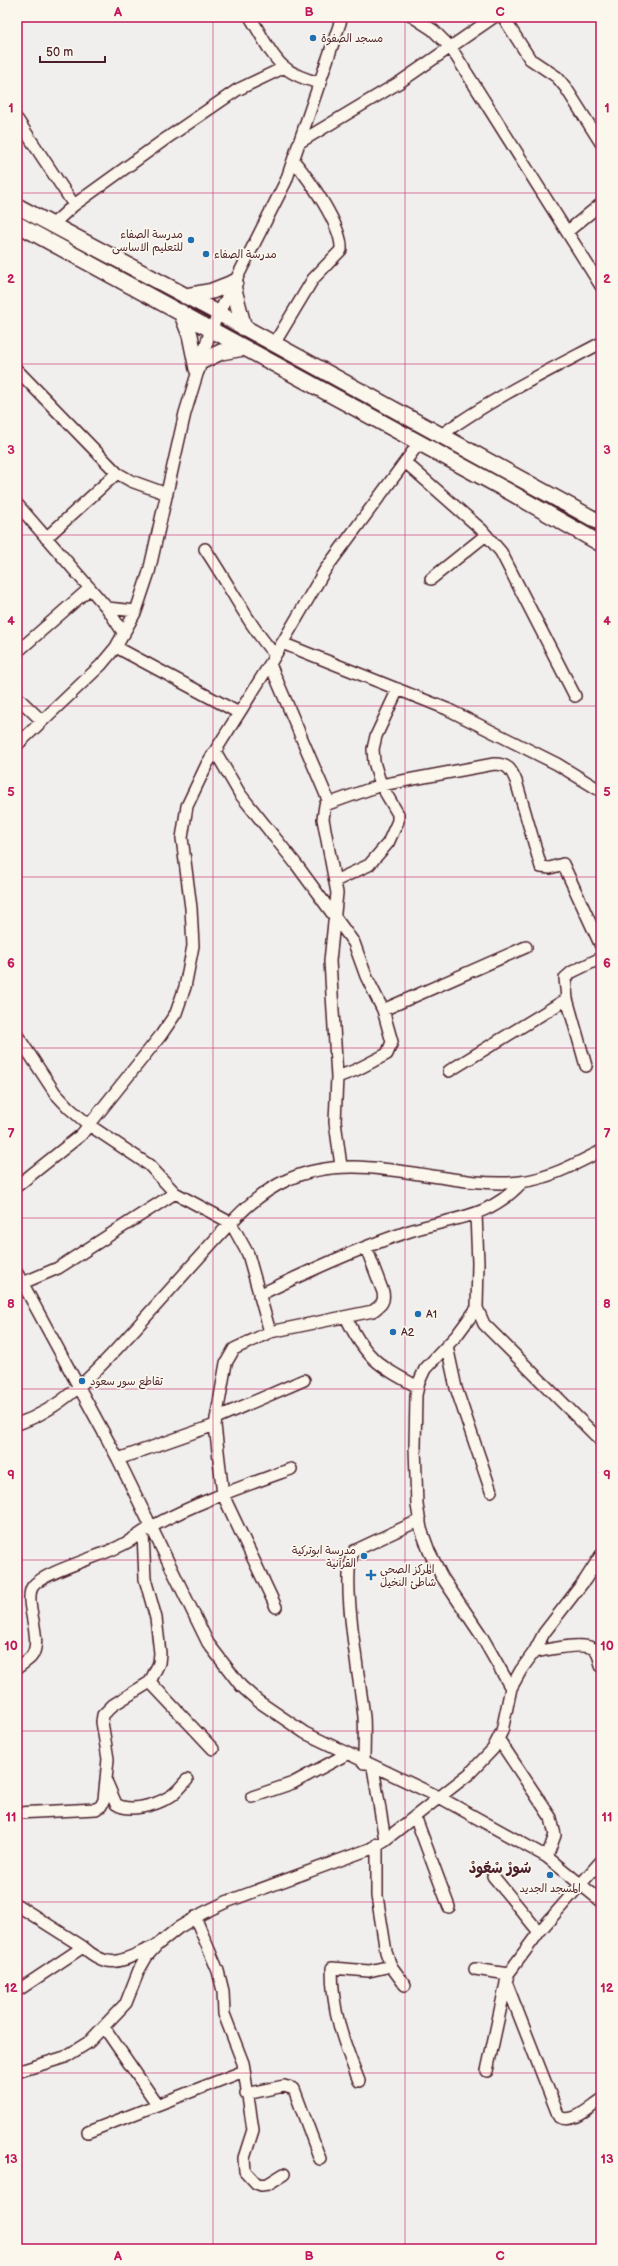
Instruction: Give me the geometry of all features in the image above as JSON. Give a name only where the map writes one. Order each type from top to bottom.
[{"type":"main road","points":[[17,206],[218,313],[601,523]]},
{"type":"main road","points":[[17,224],[419,442],[601,544]]},
{"type":"main road","points":[[186,296],[212,292],[234,284],[244,328]]},
{"type":"main road","points":[[181,312],[199,365],[221,352],[244,348]]},
{"type":"street","points":[[250,17],[283,68],[300,79],[321,83]]},
{"type":"street","points":[[17,745],[101,665],[116,647],[136,611],[149,572],[185,413],[211,329],[275,206],[294,161],[342,17]]},
{"type":"street","points":[[414,17],[433,30],[451,48],[568,231],[601,286]]},
{"type":"street","points":[[300,142],[400,82],[494,17]]},
{"type":"street","points":[[503,17],[530,59],[557,77],[566,88],[601,143]]},
{"type":"street","points":[[52,224],[74,205],[237,90],[283,68]]},
{"type":"street","points":[[17,119],[74,205]]},
{"type":"street","points":[[274,344],[300,303],[308,286],[337,256],[342,246],[328,211],[309,180],[294,161]]},
{"type":"street","points":[[568,231],[601,204]]},
{"type":"street","points":[[441,435],[488,403],[601,343]]},
{"type":"street","points":[[17,370],[117,473],[131,481],[167,494]]},
{"type":"street","points":[[17,1186],[73,1142],[161,1036],[176,1013],[181,999],[193,946],[191,908],[183,858],[183,823],[187,806],[196,785],[215,751],[273,660],[325,570],[419,442]]},
{"type":"street","points":[[405,462],[486,535],[501,552],[575,696]]},
{"type":"street","points":[[46,538],[117,473]]},
{"type":"street","points":[[17,504],[107,608],[124,634]]},
{"type":"street","points":[[431,579],[486,535]]},
{"type":"street","points":[[205,549],[221,572],[273,660],[329,802]]},
{"type":"street","points":[[17,652],[90,588]]},
{"type":"street","points":[[107,608],[136,611]]},
{"type":"street","points":[[282,643],[447,708],[493,730],[557,764],[601,791]]},
{"type":"street","points":[[116,647],[239,713]]},
{"type":"street","points":[[334,881],[369,865],[388,844],[395,830],[398,814],[381,784],[374,762],[373,749],[376,736],[398,689]]},
{"type":"street","points":[[17,697],[42,721]]},
{"type":"street","points":[[215,751],[240,794],[296,864],[354,943],[366,976],[383,1010],[392,1042],[387,1054],[356,1070],[337,1077]]},
{"type":"street","points":[[341,1166],[335,1122],[337,1077],[330,961],[336,919],[337,893],[323,819],[323,810],[329,802],[381,784],[494,764],[504,764],[510,768],[516,781],[538,861],[544,868],[563,864],[601,946]]},
{"type":"street","points":[[383,1010],[526,947]]},
{"type":"street","points":[[586,1066],[567,999],[566,978],[572,972],[601,958]]},
{"type":"street","points":[[449,1070],[567,999]]},
{"type":"street","points":[[17,1035],[55,1093],[89,1124],[149,1165],[175,1193],[230,1223],[248,1254],[270,1332]]},
{"type":"street","points":[[17,1424],[51,1407],[79,1387],[110,1357],[230,1223],[269,1189],[312,1171],[341,1166],[498,1183],[522,1182],[556,1172],[601,1151]]},
{"type":"street","points":[[259,1295],[366,1247],[406,1232],[476,1214],[494,1206],[522,1182]]},
{"type":"street","points":[[20,1284],[58,1268],[175,1193]]},
{"type":"street","points":[[476,1214],[478,1263],[477,1308],[484,1324],[601,1440]]},
{"type":"street","points":[[276,1607],[223,1495],[216,1422],[222,1378],[229,1355],[234,1349],[270,1332],[372,1311],[382,1304],[384,1298],[366,1247]]},
{"type":"street","points":[[17,1273],[20,1284],[118,1459],[147,1530],[208,1643],[241,1686],[258,1701],[305,1733],[368,1765],[439,1797],[547,1857],[601,1901]]},
{"type":"street","points":[[477,1308],[447,1346],[425,1369],[418,1387],[415,1447],[417,1505],[429,1551],[442,1578],[481,1635],[511,1688]]},
{"type":"street","points":[[346,1317],[366,1353],[392,1373],[418,1387]]},
{"type":"street","points":[[447,1346],[456,1388],[491,1491]]},
{"type":"street","points":[[118,1459],[216,1422],[304,1380]]},
{"type":"street","points":[[17,1668],[31,1657],[35,1650],[36,1642],[30,1593],[32,1587],[50,1576],[121,1546],[147,1530],[223,1495],[291,1469]]},
{"type":"street","points":[[405,1985],[391,1966],[386,1952],[376,1896],[381,1842],[368,1765],[364,1718],[350,1608],[349,1564],[354,1551],[420,1520]]},
{"type":"street","points":[[17,1813],[96,1809],[101,1806],[104,1800],[107,1782],[108,1759],[102,1722],[103,1715],[113,1705],[150,1682],[159,1663],[160,1653],[155,1613],[145,1579],[147,1530]]},
{"type":"street","points":[[17,2072],[65,2057],[89,2042],[126,2003],[139,1970],[147,1956],[157,1945],[178,1928],[195,1917],[226,1902],[330,1865],[381,1842],[469,1774],[499,1740],[511,1688],[521,1670],[534,1652],[544,1633],[582,1586],[601,1555]]},
{"type":"street","points":[[534,1652],[575,1646],[588,1647],[594,1649],[598,1654],[601,1666]]},
{"type":"street","points":[[150,1682],[213,1749]]},
{"type":"street","points":[[499,1740],[551,1818],[554,1835],[547,1857]]},
{"type":"street","points":[[252,1797],[293,1783],[347,1754]]},
{"type":"street","points":[[107,1782],[116,1804],[128,1808],[168,1798],[187,1780]]},
{"type":"street","points":[[415,1816],[449,1907]]},
{"type":"street","points":[[487,2071],[507,1978],[539,1932],[601,1861]]},
{"type":"street","points":[[492,1876],[539,1932]]},
{"type":"street","points":[[17,1905],[83,1947],[102,1961],[117,1962],[157,1945]]},
{"type":"street","points":[[195,1917],[215,1963],[223,1991],[224,2014],[239,2050],[244,2071],[246,2094],[253,2130],[244,2158],[245,2171],[256,2183],[261,2185],[268,2184],[284,2174]]},
{"type":"street","points":[[17,1991],[83,1947]]},
{"type":"street","points":[[359,2081],[340,2034],[333,1999],[332,1968],[369,1971],[391,1966]]},
{"type":"street","points":[[475,1969],[507,1978]]},
{"type":"street","points":[[507,1978],[559,2117],[568,2120],[574,2118],[601,2100]]},
{"type":"street","points":[[104,2027],[157,2104]]},
{"type":"street","points":[[88,2132],[244,2071]]},
{"type":"street","points":[[246,2094],[284,2086],[294,2090],[320,2159]]},
{"type":"place","name":"مسجد الصفوة","points":[[313,38]]},
{"type":"place","name":"مدرسة الصفاء للتعليم الاساسى","points":[[191,240]]},
{"type":"place","name":"مدرسة الصفاء","points":[[206,254]]},
{"type":"place","name":"A1","points":[[418,1314]]},
{"type":"place","name":"A2","points":[[393,1332]]},
{"type":"place","name":"تقاطع سور سعود","points":[[82,1381]]},
{"type":"place","name":"مدرسة ابوتركية القرآنية","points":[[364,1556]]},
{"type":"place","name":"المركز الصحي شاطئ النخيل","points":[[371,1575]]},
{"type":"place","name":"المسجد الجديد","points":[[550,1875]]},
{"type":"district","name":"سُورْ سْعُودْ","points":[[500,1868]]}]
